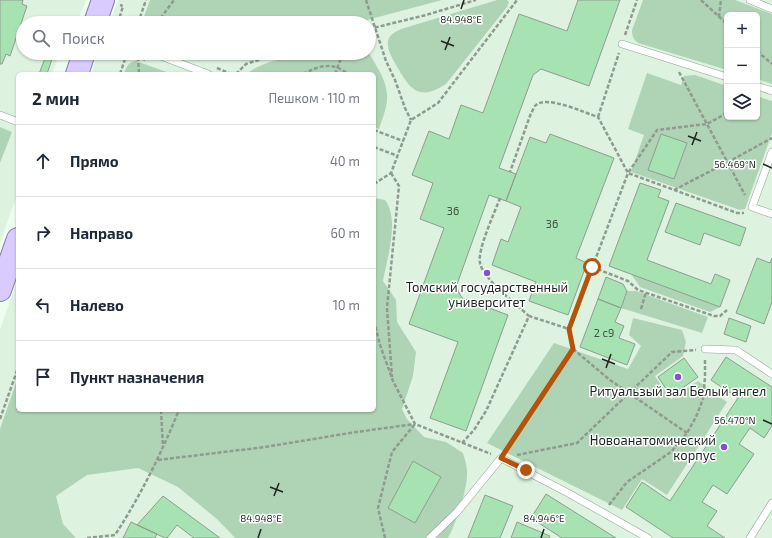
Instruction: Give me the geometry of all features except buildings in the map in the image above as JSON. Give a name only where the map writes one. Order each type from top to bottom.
[{"type":"main road","points":[[100,16],[110,2]]},
{"type":"main road","points":[[78,72],[82,60]]},
{"type":"main road","points":[[0,290],[16,245]]},
{"type":"lane","points":[[750,0],[772,9]]},
{"type":"lane","points":[[622,44],[724,76]]},
{"type":"lane","points":[[171,60],[203,72]]},
{"type":"lane","points":[[760,87],[772,91]]},
{"type":"lane","points":[[0,115],[16,121]]},
{"type":"lane","points":[[772,152],[752,207],[772,214]]},
{"type":"lane","points":[[705,349],[736,350],[772,374]]},
{"type":"lane","points":[[430,538],[457,512],[501,458],[648,538]]},
{"type":"lane","points":[[750,538],[772,503]]},
{"type":"path","points":[[140,16],[146,0]]},
{"type":"path","points":[[162,16],[174,0]]},
{"type":"path","points":[[366,0],[371,16]]},
{"type":"path","points":[[376,28],[476,0]]},
{"type":"path","points":[[376,183],[391,173],[411,120],[438,102],[517,0]]},
{"type":"path","points":[[598,117],[637,0]]},
{"type":"path","points":[[701,0],[724,21]]},
{"type":"path","points":[[719,17],[721,0]]},
{"type":"path","points":[[110,2],[123,6],[120,16]]},
{"type":"path","points":[[376,31],[386,61],[396,80],[405,108],[411,120]]},
{"type":"path","points":[[760,54],[772,64]]},
{"type":"path","points":[[121,72],[125,60]]},
{"type":"path","points":[[138,60],[139,72]]},
{"type":"path","points":[[238,72],[246,64],[258,60]]},
{"type":"path","points":[[336,72],[340,60]]},
{"type":"path","points":[[510,172],[531,113],[536,105],[545,101],[554,102],[598,117],[628,173],[737,213],[747,212],[752,207],[672,60]]},
{"type":"path","points":[[307,72],[320,66],[329,65],[338,67],[345,72]]},
{"type":"path","points":[[212,67],[226,72]]},
{"type":"path","points":[[687,433],[610,380],[573,349],[569,329],[628,173],[657,130],[707,124],[724,115]]},
{"type":"path","points":[[376,131],[403,141]]},
{"type":"path","points":[[674,190],[772,138]]},
{"type":"path","points":[[376,148],[398,156]]},
{"type":"path","points":[[391,173],[400,186],[387,308],[393,381]]},
{"type":"path","points":[[500,198],[480,252],[479,262],[483,271],[490,280],[530,316],[569,329]]},
{"type":"path","points":[[592,267],[628,281],[638,290],[714,316],[720,316],[726,310]]},
{"type":"path","points":[[641,309],[646,292]]},
{"type":"path","points":[[462,443],[474,430],[486,412],[530,316]]},
{"type":"path","points":[[376,329],[380,346],[393,381],[415,424]]},
{"type":"path","points":[[501,458],[573,349]]},
{"type":"path","points":[[158,460],[265,447],[415,424],[501,458],[577,443],[672,352],[705,349],[703,399],[696,417],[687,433],[671,452],[627,482],[604,513]]},
{"type":"path","points":[[0,419],[16,374]]},
{"type":"path","points":[[161,412],[163,450]]},
{"type":"path","points":[[87,538],[115,535],[135,504],[158,460],[178,412]]},
{"type":"path","points":[[385,538],[378,508],[392,452],[415,424]]},
{"type":"shaded area","points":[[0,0],[86,0],[80,16],[16,16],[16,60],[57,60],[53,72],[16,72],[16,198],[0,243]]},
{"type":"shaded area","name":"Томский государственный университет","points":[[118,0],[772,0],[772,538],[0,538],[0,330],[16,285],[16,412],[376,412],[376,72],[92,72],[96,60],[376,60],[376,16],[112,16]]},
{"type":"green space","points":[[150,0],[442,0],[376,18],[376,16],[144,16]]},
{"type":"green space","points":[[497,0],[507,0],[509,2],[507,7],[446,84],[428,92],[422,92],[416,90],[406,81],[393,60],[388,48],[388,41],[391,35],[401,29]]},
{"type":"green space","points":[[643,0],[735,0],[772,14],[772,84],[760,80],[760,12],[724,12],[724,69],[638,43],[633,37],[632,30]]},
{"type":"green space","points":[[373,60],[384,80],[387,94],[386,107],[379,129],[376,128],[376,72],[250,72],[272,61]]},
{"type":"green space","points":[[136,61],[166,72],[125,72],[131,62]]},
{"type":"green space","points":[[647,73],[681,85],[684,76],[695,75],[724,85],[724,120],[760,120],[760,97],[772,101],[772,133],[745,209],[740,210],[631,172],[644,135],[628,129]]},
{"type":"green space","points":[[0,127],[12,132],[0,163]]},
{"type":"green space","points":[[376,198],[385,200],[392,218],[391,239],[383,281],[396,300],[397,322],[416,352],[413,376],[402,409],[407,419],[424,437],[446,442],[463,453],[466,462],[467,479],[464,496],[458,515],[448,538],[235,538],[218,520],[178,487],[138,468],[87,475],[56,496],[63,524],[76,538],[0,538],[0,429],[16,383],[16,412],[376,412]]},
{"type":"green space","points":[[631,274],[720,307],[710,312],[640,287]]},
{"type":"green space","points":[[627,291],[636,291],[708,317],[702,333],[621,308]]},
{"type":"green space","points":[[633,318],[682,330],[686,342],[683,356],[655,376],[671,399],[698,381],[727,402],[667,495],[642,479],[622,510],[487,443],[554,343],[628,369],[641,346],[629,335]]},
{"type":"place","name":"Томский государственный университет","points":[[487,273]]},
{"type":"place","name":"Ритуальзый зал Белый ангел","points":[[678,377]]},
{"type":"place","name":"Новоанатомический корпус","points":[[724,447]]},
{"type":"route","points":[[526,470],[501,458],[573,349],[569,329],[592,267]]}]
